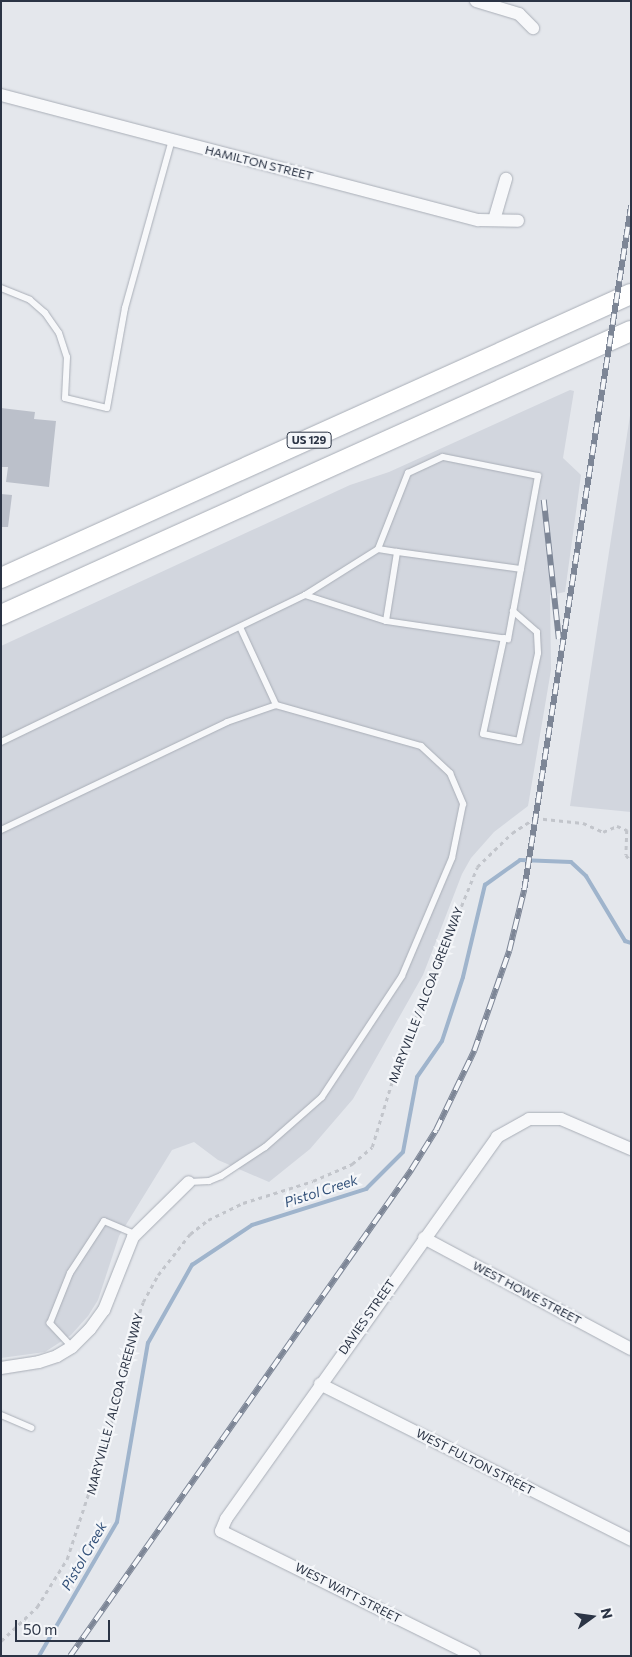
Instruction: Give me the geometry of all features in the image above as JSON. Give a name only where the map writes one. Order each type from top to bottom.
[{"type":"highway","name":"US 129","points":[[1,578],[631,294]]},
{"type":"highway","name":"US 129","points":[[1,615],[631,331]]},
{"type":"street","points":[[476,1],[519,14],[533,28]]},
{"type":"street","name":"HAMILTON STREET","points":[[1,95],[479,220],[518,221]]},
{"type":"street","points":[[494,220],[506,179]]},
{"type":"street","name":"DAVIES STREET","points":[[222,1531],[226,1519],[320,1384],[497,1137],[529,1119],[561,1119],[631,1149]]},
{"type":"street","points":[[1,1368],[39,1362],[72,1347],[104,1310],[125,1253],[135,1234],[188,1182]]},
{"type":"street","name":"WEST HOWE STREET","points":[[424,1238],[631,1349]]},
{"type":"street","name":"WEST FULTON STREET","points":[[320,1384],[631,1540]]},
{"type":"street","name":"WEST WATT STREET","points":[[222,1531],[474,1656]]},
{"type":"lane","points":[[1,288],[30,300],[45,313],[59,333],[67,357],[65,398],[107,408],[125,308],[172,140]]},
{"type":"lane","points":[[1,742],[305,595],[378,549],[408,473],[443,456],[538,476],[508,639],[386,621],[305,595]]},
{"type":"lane","points":[[378,549],[521,569]]},
{"type":"lane","points":[[386,621],[397,552]]},
{"type":"lane","points":[[504,638],[482,734],[519,741],[538,653],[537,632],[513,611]]},
{"type":"lane","points":[[240,627],[276,705]]},
{"type":"lane","points":[[1,830],[227,722],[276,705],[422,746],[450,773],[463,804],[452,858],[402,976],[322,1097],[265,1147],[221,1176],[209,1181],[188,1182]]},
{"type":"lane","points":[[72,1347],[50,1323],[70,1273],[104,1220],[135,1234]]},
{"type":"lane","points":[[1,1415],[31,1428]]},
{"type":"path","name":"MARYVILLE / ALCOA GREENWAY","points":[[1,1641],[50,1589],[78,1532],[111,1424],[129,1343],[143,1302],[158,1275],[190,1234],[208,1220],[243,1203],[313,1181],[352,1164],[372,1147],[398,1062],[477,867],[512,833],[536,818],[583,823],[603,832],[617,826],[627,830],[626,855],[631,861]]},
{"type":"shaded area","points":[[570,390],[574,391],[563,458],[581,475],[565,592],[550,595],[551,670],[528,806],[494,832],[471,858],[462,874],[423,975],[353,1099],[310,1149],[269,1182],[218,1160],[194,1142],[172,1150],[119,1236],[98,1300],[88,1316],[71,1335],[45,1352],[1,1358],[1,646],[350,485],[389,472]]},
{"type":"shaded area","points":[[631,409],[631,812],[570,806]]},
{"type":"building","points":[[1,408],[35,412],[34,419],[56,421],[49,487],[6,482],[8,467],[1,467]]},
{"type":"building","points":[[1,494],[12,495],[8,527],[1,527]]},
{"type":"waterway","name":"Pistol Creek","points":[[39,1656],[117,1522],[148,1343],[192,1265],[252,1225],[366,1189],[403,1152],[417,1077],[442,1041],[463,977],[485,885],[520,860],[571,862],[586,876],[625,941],[631,943]]},
{"type":"railway","points":[[70,1656],[411,1170],[436,1130],[474,1051],[509,951],[524,890],[631,205]]},
{"type":"railway","points":[[544,500],[559,639]]}]
